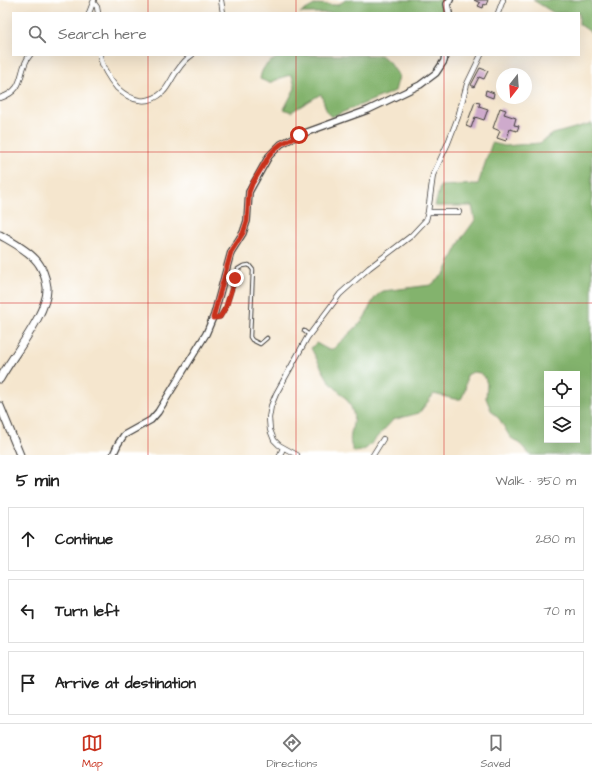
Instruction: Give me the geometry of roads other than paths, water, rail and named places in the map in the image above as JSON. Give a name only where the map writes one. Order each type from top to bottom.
[{"type":"main road","points":[[0,235],[19,246],[36,260],[44,274],[47,288],[44,304],[34,324],[0,379]]},
{"type":"main road","points":[[0,406],[20,455]]},
{"type":"street","points":[[221,0],[223,12]]},
{"type":"street","points":[[448,12],[447,4],[450,0]]},
{"type":"street","points":[[498,12],[503,0]]},
{"type":"street","points":[[89,12],[94,1]]},
{"type":"street","points":[[94,1],[98,12]]},
{"type":"street","points":[[0,98],[7,96],[16,88],[21,80],[30,56]]},
{"type":"street","points":[[100,56],[105,70],[111,81],[118,89],[137,100],[147,101],[164,91],[177,70],[191,56]]},
{"type":"street","points":[[113,455],[124,435],[151,420],[158,412],[206,334],[213,318],[231,252],[243,233],[247,221],[249,192],[266,161],[275,149],[281,144],[299,135],[368,110],[420,85],[436,73],[444,61],[445,56]]},
{"type":"street","points":[[297,455],[283,448],[274,440],[270,430],[270,406],[309,335],[340,294],[369,268],[419,229],[426,220],[436,166],[448,143],[458,117],[467,84],[480,56]]},
{"type":"street","points":[[428,212],[460,212]]},
{"type":"street","points":[[373,455],[383,439]]},
{"type":"street","points":[[280,455],[283,448]]},
{"type":"lane","points":[[213,318],[220,317],[226,307],[238,269],[243,266],[249,266],[253,270],[250,336],[252,340],[260,344],[267,338]]},
{"type":"lane","points":[[304,331],[309,335]]}]
